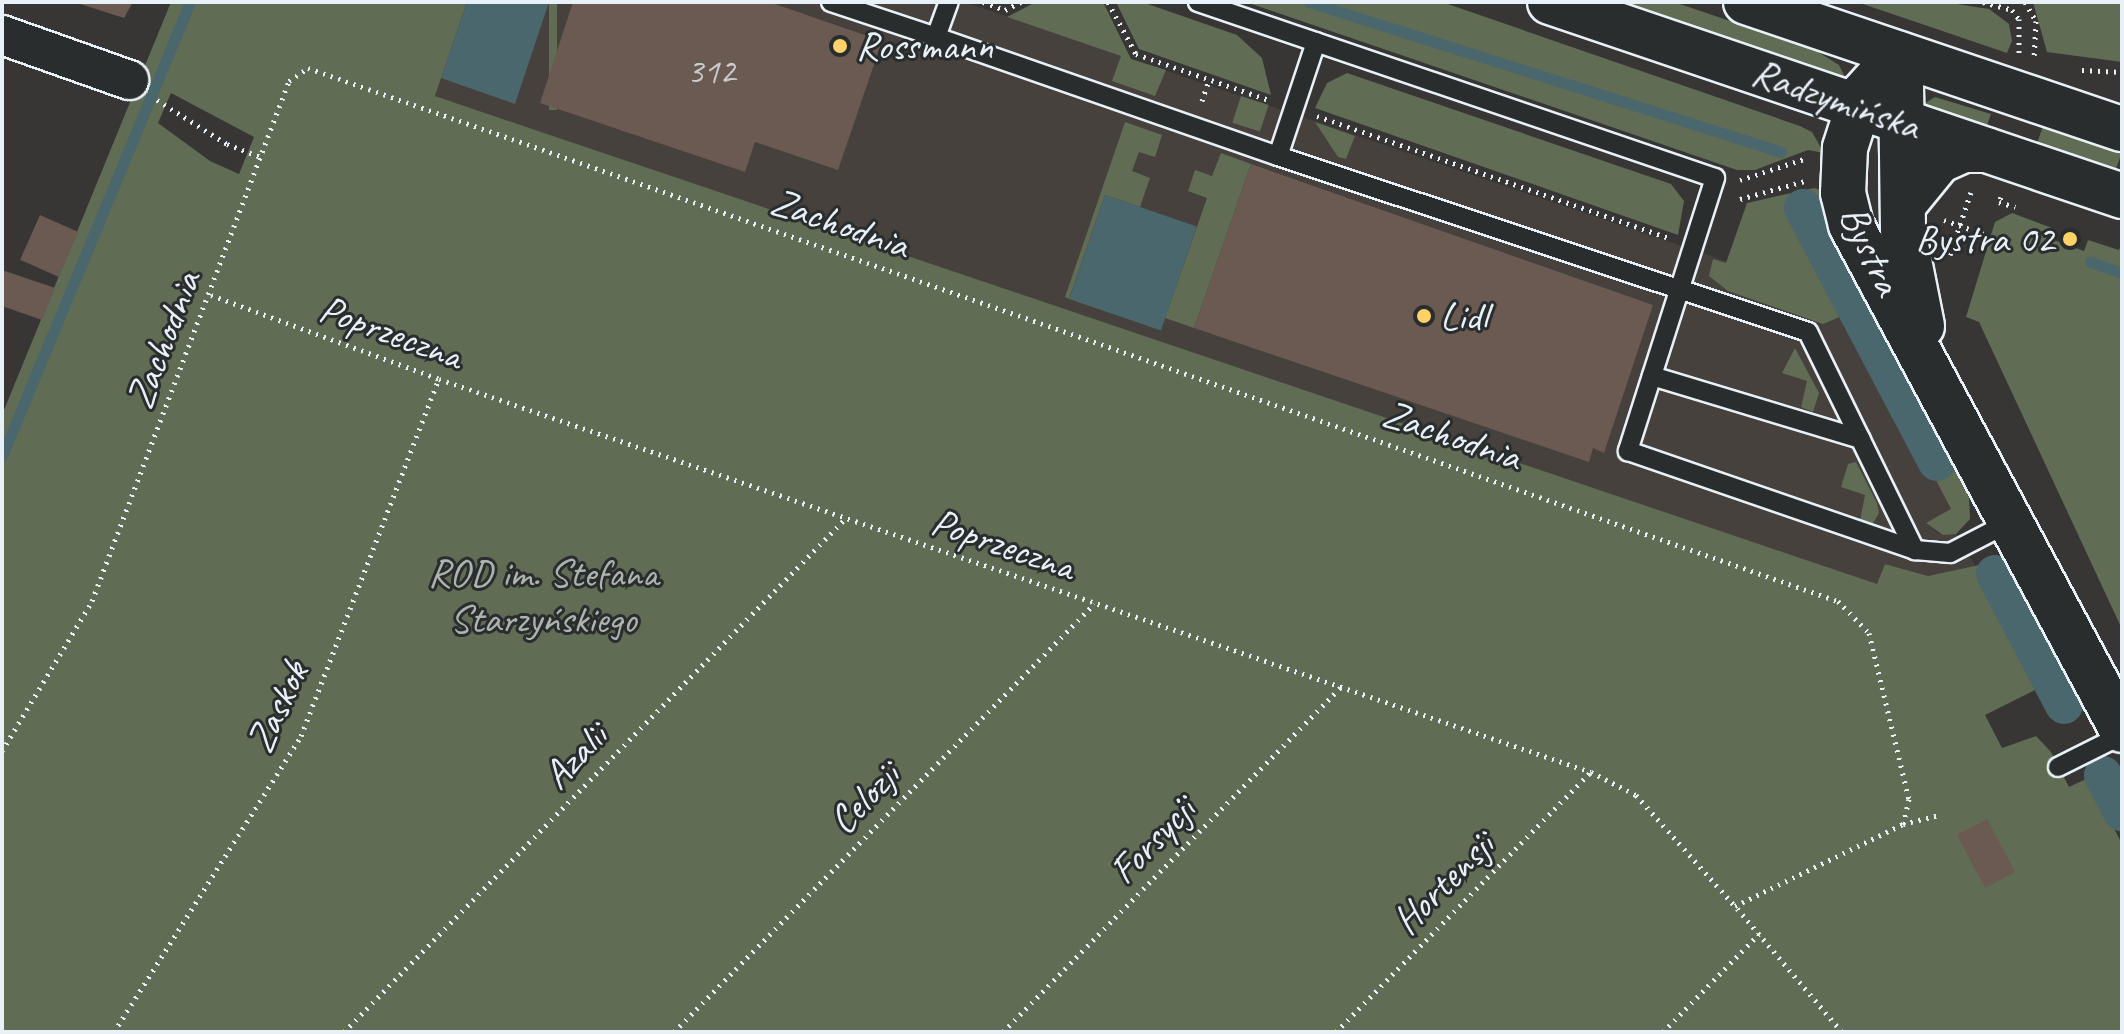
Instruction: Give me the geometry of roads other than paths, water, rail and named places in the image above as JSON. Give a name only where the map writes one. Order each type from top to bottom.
[{"type":"street","name":"Radzymińska","points":[[1550,2],[1903,122],[1981,166],[2122,196]]},
{"type":"street","name":"Radzymińska","points":[[1746,2],[2122,129]]},
{"type":"street","points":[[2,35],[129,80]]},
{"type":"street","name":"Bystra","points":[[1899,54],[1868,85],[1857,106],[1843,159],[1847,209],[1858,240],[1931,367],[2121,726]]},
{"type":"street","name":"Bystra","points":[[1899,54],[1903,122],[1916,210]]},
{"type":"street","name":"Bystra","points":[[1931,367],[1907,260],[1916,210],[1939,161],[1964,150],[1981,166]]},
{"type":"lane","points":[[831,2],[1278,156],[1808,332],[1915,550]]},
{"type":"lane","points":[[936,37],[949,2]]},
{"type":"lane","points":[[1198,2],[1715,178],[1696,247],[1628,451],[1936,555],[1959,551],[2012,521]]},
{"type":"lane","points":[[1278,156],[1316,42]]},
{"type":"lane","points":[[1652,376],[1861,439]]},
{"type":"lane","points":[[2058,767],[2121,726]]},
{"type":"water","points":[[467,2],[549,2],[515,104],[441,78]]},
{"type":"water","points":[[1105,195],[1197,227],[1161,331],[1069,299]]},
{"type":"waterway","points":[[2,456],[190,2]]},
{"type":"waterway","points":[[1309,2],[1781,152]]},
{"type":"waterway","points":[[1803,208],[1937,462]]},
{"type":"waterway","points":[[2090,262],[2122,273]]},
{"type":"waterway","points":[[1995,574],[2064,705]]},
{"type":"waterway","points":[[2103,775],[2122,812]]},
{"type":"place","name":"Rossmann","points":[[840,46]]},
{"type":"place","name":"Bystra 02","points":[[2070,239]]},
{"type":"place","name":"Lidl","points":[[1424,316]]},
{"type":"park label","name":"ROD im. Stefana Starzyńskiego","points":[[543,596]]}]
